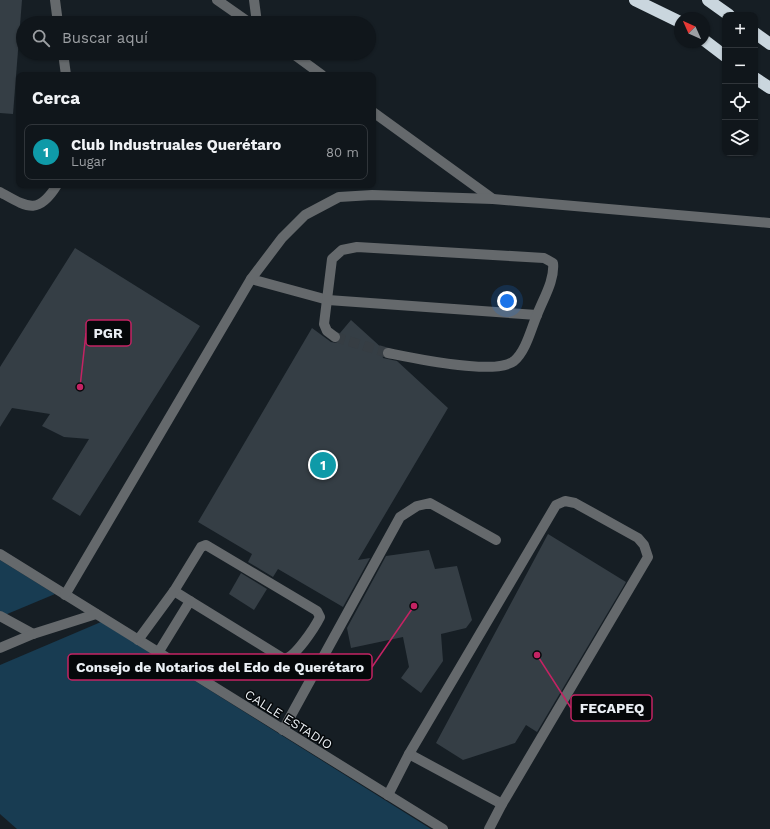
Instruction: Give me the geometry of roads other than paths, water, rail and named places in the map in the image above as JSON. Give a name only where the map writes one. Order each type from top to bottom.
[{"type":"highway","points":[[635,0],[674,19]]},
{"type":"highway","points":[[655,0],[674,17]]},
{"type":"highway","points":[[708,0],[725,12]]},
{"type":"highway","points":[[758,35],[770,44]]},
{"type":"highway","points":[[710,45],[722,54]]},
{"type":"highway","points":[[758,80],[770,88]]},
{"type":"street","points":[[55,0],[57,16]]},
{"type":"street","points":[[216,0],[240,16]]},
{"type":"street","points":[[254,0],[256,16]]},
{"type":"street","points":[[64,60],[66,72]]},
{"type":"street","points":[[302,60],[318,72]]},
{"type":"street","points":[[376,114],[493,199]]},
{"type":"street","points":[[0,192],[21,204],[36,206],[48,200],[55,188]]},
{"type":"street","points":[[65,595],[251,280],[282,238],[306,215],[339,197],[372,195],[493,199],[770,223]]},
{"type":"street","points":[[335,337],[327,331],[324,324],[332,259],[342,250],[358,247],[544,258],[553,263],[554,272],[537,315],[524,347],[514,361],[505,365],[485,367],[447,363],[388,353]]},
{"type":"street","points":[[251,280],[328,300],[537,315]]},
{"type":"street","points":[[283,730],[400,517],[418,506],[430,502],[496,540]]},
{"type":"street","points":[[388,795],[409,754],[556,505],[565,502],[575,503],[638,538],[644,545],[648,557],[502,804],[489,829]]},
{"type":"street","points":[[138,640],[174,591],[201,547],[206,545],[317,611],[320,617],[294,653],[288,658],[284,659],[174,591]]},
{"type":"street","name":"CALLE ESTADIO","points":[[0,554],[443,829]]},
{"type":"street","points":[[158,652],[190,601]]},
{"type":"street","points":[[0,648],[33,634],[96,614]]},
{"type":"street","points":[[0,616],[33,634]]},
{"type":"street","points":[[409,754],[502,804]]},
{"type":"tunnel","points":[[335,337],[388,353]]},
{"type":"place","name":"PGR","points":[[80,387]]},
{"type":"place","name":"Club Industruales Querétaro","points":[[323,465]]},
{"type":"place","name":"Consejo de Notarios del Edo de Querétaro","points":[[414,606]]},
{"type":"place","name":"FECAPEQ","points":[[537,655]]}]
